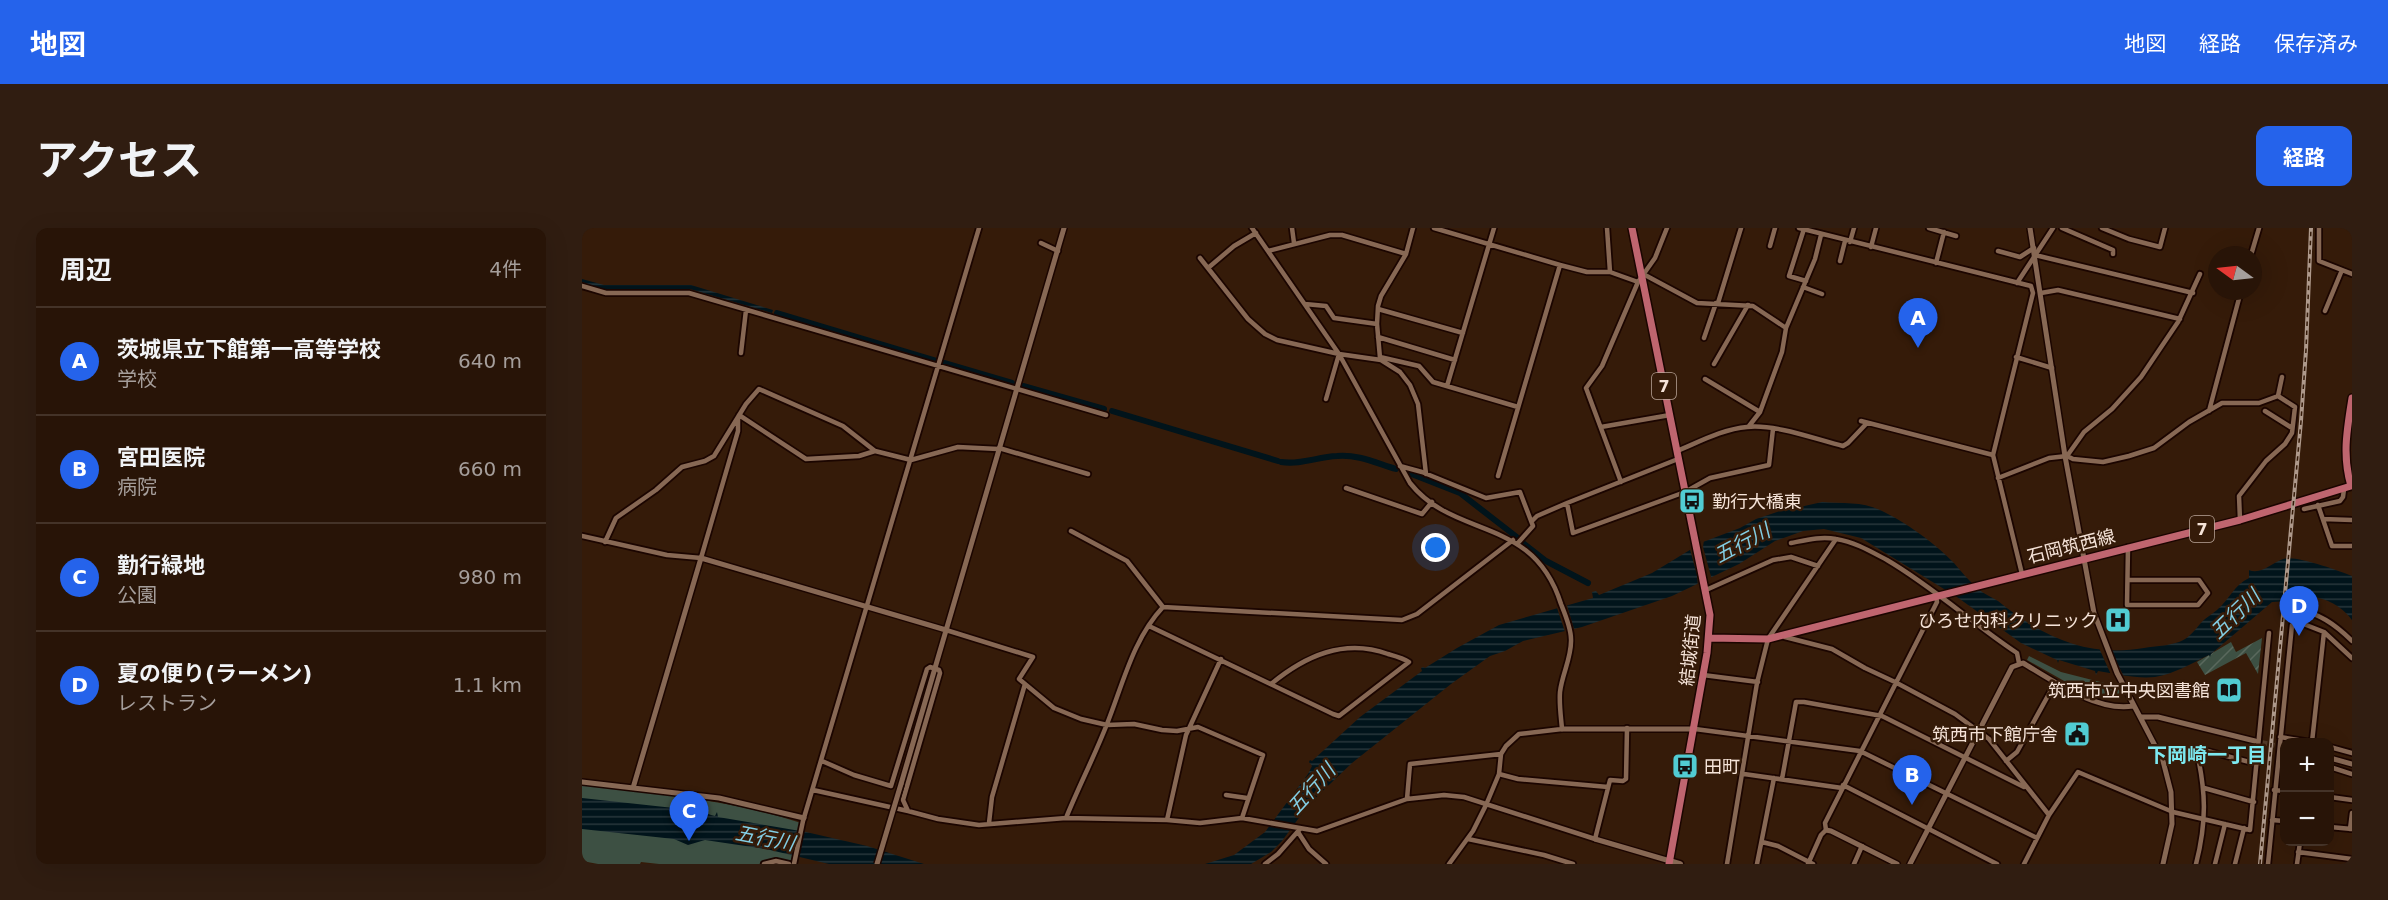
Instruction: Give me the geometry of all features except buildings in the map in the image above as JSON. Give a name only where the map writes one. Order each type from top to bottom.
[{"type":"main road","name":"結城街道","points":[[1632,228],[1710,615],[1709,638],[1695,729],[1670,863]]},
{"type":"main road","points":[[2349,487],[2344,447],[2352,398]]},
{"type":"main road","name":"石岡筑西線","points":[[1709,638],[1768,639],[1781,636],[2240,520],[2349,487]]},
{"type":"main road","points":[[1670,863],[1680,864]]},
{"type":"street","points":[[764,864],[776,861],[792,864],[979,228]]},
{"type":"street","points":[[877,864],[1064,228]]},
{"type":"street","points":[[1252,228],[1339,354],[1400,466],[1416,489],[1431,502],[1455,516],[1515,542],[1546,568],[1555,584],[1571,635],[1560,694],[1562,729]]},
{"type":"street","points":[[1292,228],[1294,243]]},
{"type":"street","points":[[1413,228],[1406,254],[1381,296],[1377,324],[1380,358],[1400,372],[1416,395],[1422,425],[1426,474]]},
{"type":"street","points":[[1434,228],[1560,266],[1587,272],[1610,272],[1642,278],[1697,303],[1748,305],[1786,328]]},
{"type":"street","points":[[1447,386],[1494,228]]},
{"type":"street","points":[[1607,228],[1610,272]]},
{"type":"street","points":[[1621,482],[1586,388],[1602,366],[1642,278],[1655,258],[1666,228]]},
{"type":"street","points":[[1704,338],[1741,228]]},
{"type":"street","points":[[1770,246],[1775,228]]},
{"type":"street","points":[[1840,261],[1854,228]]},
{"type":"street","points":[[1871,247],[1876,228]]},
{"type":"street","points":[[1929,228],[1956,236]]},
{"type":"street","points":[[2028,228],[2034,252],[2066,456],[2094,613],[2123,687],[2142,717],[2163,761],[2171,792],[2173,812],[2163,864]]},
{"type":"street","points":[[2017,283],[2034,252],[2053,228]]},
{"type":"street","points":[[2062,228],[2113,250],[2113,254]]},
{"type":"street","points":[[2102,228],[2129,239],[2160,247],[2165,228]]},
{"type":"street","points":[[2254,246],[2259,228]]},
{"type":"street","points":[[2319,228],[2319,261],[2352,274]]},
{"type":"street","points":[[1822,294],[1789,276],[1801,229],[2031,286],[2033,293],[1993,455],[2022,574]]},
{"type":"street","points":[[1936,263],[1944,232]]},
{"type":"street","points":[[1208,268],[1234,246],[1256,233]]},
{"type":"street","points":[[1749,426],[1760,412],[1782,352],[1786,328],[1815,259],[1821,234]]},
{"type":"street","points":[[1268,251],[1330,235],[1342,235],[1406,254]]},
{"type":"street","points":[[1041,243],[1058,251]]},
{"type":"street","points":[[1998,251],[2020,257],[2034,252],[2193,292]]},
{"type":"street","points":[[1200,258],[1248,319],[1265,334],[1277,340],[1339,354],[1380,358],[1419,366],[1429,380],[1518,407]]},
{"type":"street","points":[[1498,476],[1560,266]]},
{"type":"street","points":[[2325,311],[2342,270]]},
{"type":"street","points":[[2066,456],[2084,432],[2112,409],[2141,377],[2180,319],[2200,274]]},
{"type":"street","points":[[582,286],[606,293],[689,293],[1106,415]]},
{"type":"street","points":[[2041,293],[2058,290],[2180,319]]},
{"type":"street","points":[[2208,411],[2239,300]]},
{"type":"street","points":[[1305,304],[1326,306],[1334,318],[1377,324]]},
{"type":"street","points":[[1714,364],[1748,305]]},
{"type":"street","points":[[1378,309],[1463,333]]},
{"type":"street","points":[[741,353],[746,310]]},
{"type":"street","points":[[1378,338],[1455,360]]},
{"type":"street","points":[[1326,399],[1339,354]]},
{"type":"street","points":[[2016,357],[2052,368]]},
{"type":"street","points":[[2278,396],[2282,377]]},
{"type":"street","points":[[1705,379],[1760,412]]},
{"type":"street","points":[[604,542],[616,518],[656,490],[682,467],[711,459],[759,389],[843,426],[875,451],[911,460],[958,447],[999,448],[1088,474]]},
{"type":"street","points":[[1998,478],[2049,458],[2066,456],[2073,459],[2103,462],[2154,448],[2208,411],[2228,402],[2259,403],[2278,396]]},
{"type":"street","points":[[2240,520],[2239,496],[2266,461],[2285,444],[2292,428],[2295,407],[2278,396]]},
{"type":"street","points":[[2265,411],[2292,428]]},
{"type":"street","points":[[1601,427],[1670,415]]},
{"type":"street","points":[[739,416],[806,459],[859,456],[875,451]]},
{"type":"street","points":[[633,788],[738,431],[739,416]]},
{"type":"street","points":[[1532,521],[1537,516],[1621,482],[1733,429],[1749,426],[1773,429],[1843,446],[1864,422],[1993,455]]},
{"type":"street","points":[[1567,503],[1573,533],[1685,492],[1710,478],[1769,465],[1773,429]]},
{"type":"street","points":[[1071,531],[1127,561],[1163,607],[1402,620],[1417,614],[1515,542],[1532,529],[1532,521],[1520,492],[1485,498],[1400,466]]},
{"type":"street","points":[[2304,509],[2340,501],[2349,487]]},
{"type":"street","points":[[1346,488],[1422,514],[1431,502]]},
{"type":"street","points":[[2318,506],[2332,546],[2352,546]]},
{"type":"street","points":[[2323,519],[2352,520]]},
{"type":"street","points":[[582,536],[667,555],[701,558],[1033,657],[1019,679],[1053,708],[1081,719],[1107,725],[1134,724],[1169,731],[1198,727],[1263,756],[1242,818]]},
{"type":"street","points":[[1791,543],[1823,538],[1855,543],[1905,570],[1940,595],[2017,653],[2019,663]]},
{"type":"street","points":[[1727,864],[1758,682],[1768,639],[1836,539]]},
{"type":"street","points":[[2128,547],[2127,605],[2198,604],[2208,592],[2199,580],[2128,580]]},
{"type":"street","points":[[1706,589],[1773,560],[1791,557],[1818,566]]},
{"type":"street","points":[[1826,831],[1824,823],[1940,595]]},
{"type":"street","points":[[1066,818],[1107,725],[1133,654],[1163,607]]},
{"type":"street","points":[[2299,622],[2299,613],[2302,611],[2312,614],[2330,622],[2352,641]]},
{"type":"street","points":[[2268,864],[2292,625],[2296,621],[2324,633],[2352,658]]},
{"type":"street","points":[[1149,626],[1221,659],[1271,684],[1339,716],[1409,662],[1375,649],[1350,648],[1305,660],[1271,684]]},
{"type":"street","points":[[2024,864],[2049,815],[2078,771],[2173,812],[2250,830],[2269,633]]},
{"type":"street","points":[[2311,738],[2324,633]]},
{"type":"street","points":[[1781,636],[1832,649],[1950,711],[1989,739],[2049,815]]},
{"type":"street","points":[[1167,820],[1188,729],[1221,659]]},
{"type":"street","points":[[1910,864],[2012,667],[2024,663],[2055,683],[2103,703],[2121,707],[2133,706]]},
{"type":"street","points":[[891,786],[927,669],[935,668],[940,673],[903,800]]},
{"type":"street","points":[[1703,675],[1758,682]]},
{"type":"street","points":[[2006,761],[2017,752],[2055,683]]},
{"type":"street","points":[[989,823],[992,797],[1024,684]]},
{"type":"street","points":[[1782,779],[1796,702],[1878,715],[2027,789]]},
{"type":"street","points":[[2142,717],[2158,717],[2255,741]]},
{"type":"street","points":[[1595,839],[1610,780],[1623,781],[1626,779],[1627,728]]},
{"type":"street","points":[[1449,864],[1468,839],[1486,805],[1499,774],[1501,754],[1520,734],[1562,729],[1695,729],[1860,751],[2037,838]]},
{"type":"street","points":[[2280,737],[2286,738]]},
{"type":"street","points":[[2196,864],[2205,819],[2204,788],[2196,748],[2257,764]]},
{"type":"street","points":[[2334,748],[2352,753]]},
{"type":"street","points":[[1407,799],[1410,764],[1501,754]]},
{"type":"street","points":[[2334,759],[2352,764]]},
{"type":"street","points":[[822,761],[854,775],[894,787],[908,812]]},
{"type":"street","points":[[2334,768],[2352,774]]},
{"type":"street","points":[[1499,774],[1518,779],[1608,787]]},
{"type":"street","points":[[1744,774],[1843,787],[1997,864]]},
{"type":"street","points":[[1757,864],[1773,778]]},
{"type":"street","points":[[582,782],[718,798],[804,821]]},
{"type":"street","points":[[2204,788],[2254,802]]},
{"type":"street","points":[[813,790],[938,819],[979,825],[1066,818],[1167,820],[1200,824],[1242,818],[1317,831],[1407,799],[1454,795],[1670,863]]},
{"type":"street","points":[[2274,790],[2280,791]]},
{"type":"street","points":[[1226,795],[1247,798]]},
{"type":"street","points":[[2334,798],[2352,800]]},
{"type":"street","points":[[2334,827],[2351,829],[2352,813]]},
{"type":"street","points":[[2272,820],[2280,821]]},
{"type":"street","points":[[2215,864],[2224,824]]},
{"type":"street","points":[[2235,864],[2244,828]]},
{"type":"street","points":[[1265,864],[1278,854],[1299,829]]},
{"type":"street","points":[[1299,829],[1310,849],[1326,864]]},
{"type":"street","points":[[1826,831],[1897,864]]},
{"type":"street","points":[[1762,842],[1778,846],[1810,863],[1821,835],[1826,831]]},
{"type":"street","points":[[1468,839],[1573,864]]},
{"type":"street","points":[[1854,864],[1862,846]]},
{"type":"street","points":[[2297,864],[2299,846]]},
{"type":"street","points":[[2298,852],[2352,859]]},
{"type":"street","points":[[2340,864],[2341,857]]},
{"type":"green space","points":[[2262,638],[2258,674],[2246,653],[2205,675],[2197,662],[2231,642],[2236,652]]},
{"type":"green space","points":[[2029,656],[2061,672],[2116,686],[2120,692],[2115,699],[2073,686],[2027,660]]},
{"type":"green space","points":[[582,785],[720,803],[801,823],[792,860],[790,862],[771,859],[759,864],[641,862],[640,864],[598,864],[582,861]]},
{"type":"water","points":[[582,279],[604,285],[691,285],[773,310],[772,313],[690,289],[604,289],[582,282]]},
{"type":"water","name":"五行川","points":[[1822,502],[1852,503],[1880,510],[1938,548],[1980,591],[2031,625],[2084,647],[2123,650],[2166,645],[2186,639],[2221,606],[2239,585],[2249,578],[2249,570],[2262,570],[2289,558],[2328,567],[2352,576],[2352,620],[2338,607],[2315,597],[2272,602],[2210,657],[2209,655],[2162,676],[2134,677],[2098,671],[2096,675],[2095,671],[2059,660],[2058,663],[2057,660],[2021,643],[1957,597],[1861,538],[1824,529],[1803,531],[1775,541],[1739,564],[1672,596],[1582,627],[1523,641],[1490,656],[1352,763],[1309,804],[1271,852],[1251,864],[1205,864],[1234,855],[1265,832],[1308,774],[1312,766],[1310,760],[1312,761],[1360,717],[1422,671],[1421,668],[1425,668],[1499,625],[1593,598],[1592,592],[1596,591],[1599,595],[1652,573],[1703,542],[1740,528],[1756,519],[1798,503],[1800,507]]},
{"type":"water","name":"五行川","points":[[582,798],[683,809],[686,806],[715,816],[717,812],[718,817],[806,832],[867,846],[924,864],[829,864],[766,849],[705,840],[688,845],[674,839],[582,829]]},
{"type":"pier","points":[[1704,540],[1703,547],[1712,580],[1698,588],[1689,546]]},
{"type":"pier","points":[[1566,602],[1575,632],[1566,635],[1556,605]]},
{"type":"pier","points":[[2099,648],[2110,648],[2125,679],[2112,677]]},
{"type":"waterway","points":[[777,313],[937,361]]},
{"type":"waterway","points":[[944,363],[1012,383]]},
{"type":"waterway","points":[[1023,386],[1104,409]]},
{"type":"waterway","points":[[1112,411],[1278,461]]},
{"type":"waterway","points":[[1281,462],[1352,456],[1396,469]]},
{"type":"waterway","points":[[1409,473],[1460,493],[1518,538]]},
{"type":"waterway","points":[[1523,543],[1546,561],[1588,583]]},
{"type":"tunnel","points":[[2255,741],[2280,747]]},
{"type":"railway","points":[[2260,864],[2301,421],[2311,228]]},
{"type":"place","name":"茨城県立下館第一高等学校","points":[[1918,348]]},
{"type":"place","name":"勤行大橋東","points":[[1692,501]]},
{"type":"place","name":"ひろせ内科クリニック","points":[[2118,620]]},
{"type":"place","name":"夏の便り(ラーメン)","points":[[2299,636]]},
{"type":"place","name":"筑西市立中央図書館","points":[[2229,690]]},
{"type":"place","name":"筑西市下館庁舎","points":[[2077,734]]},
{"type":"place","name":"田町","points":[[1685,766]]},
{"type":"place","name":"宮田医院","points":[[1912,805]]},
{"type":"place","name":"勤行緑地","points":[[689,841]]},
{"type":"district","name":"下岡崎一丁目","points":[[2207,755]]}]
